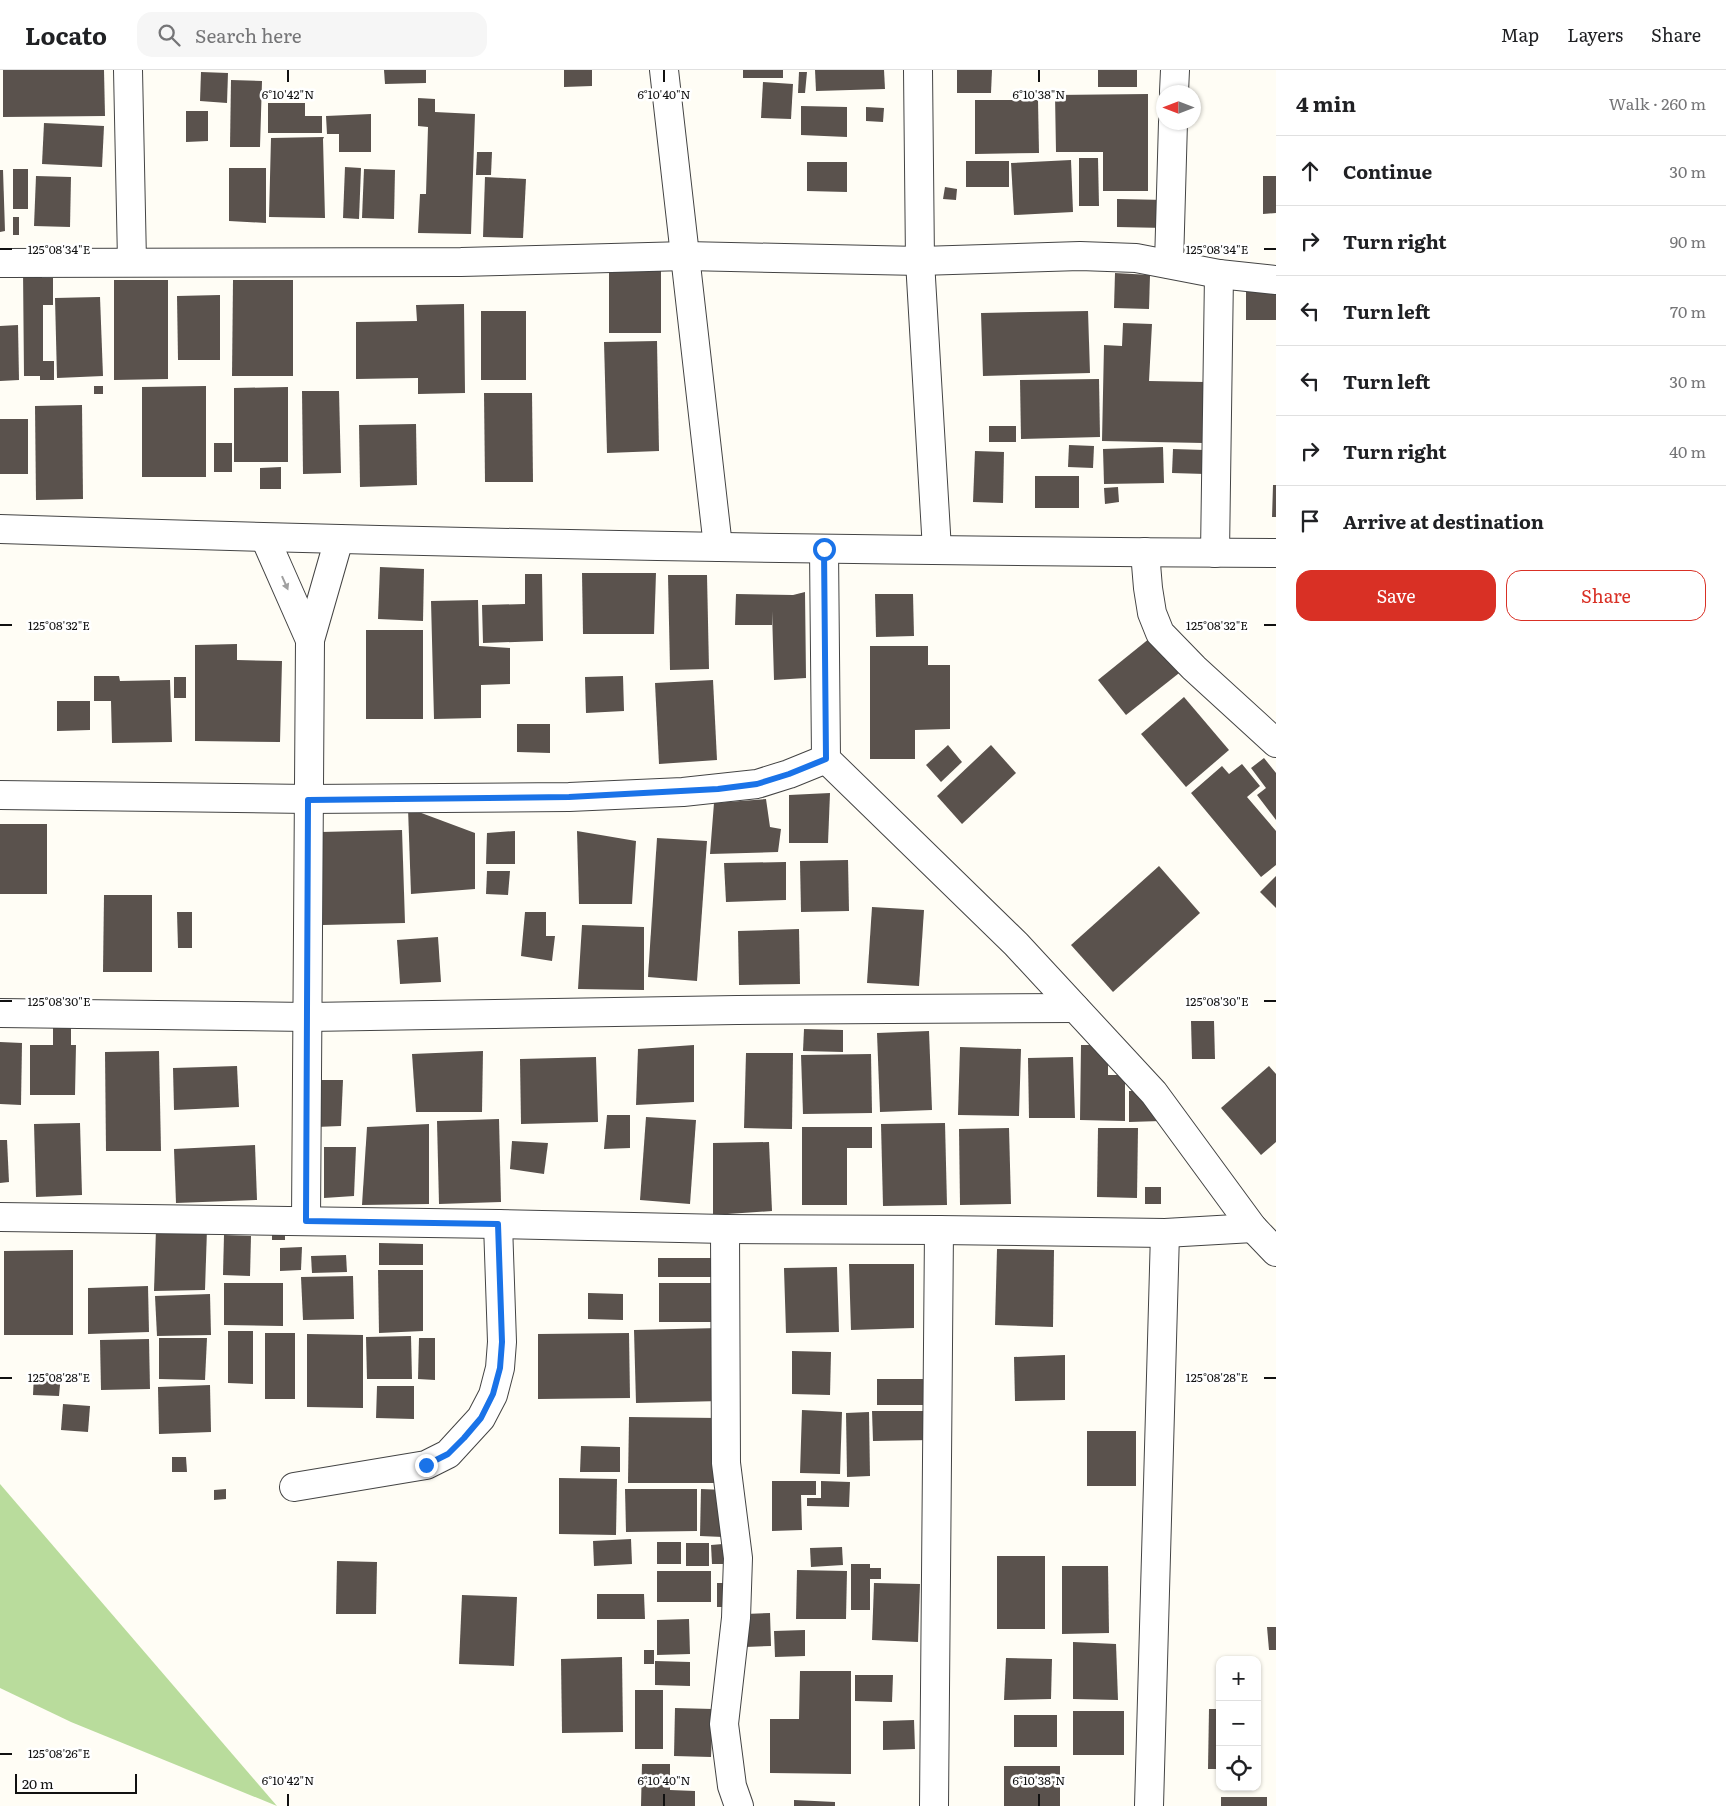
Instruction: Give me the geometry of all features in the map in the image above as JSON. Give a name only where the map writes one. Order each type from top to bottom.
[{"type":"street","points":[[128,70],[132,261]]},
{"type":"street","points":[[664,70],[718,547]]},
{"type":"street","points":[[918,70],[920,260],[937,550]]},
{"type":"street","points":[[1174,85],[1175,70]]},
{"type":"street","points":[[1169,264],[1173,130]]},
{"type":"street","points":[[0,263],[132,261],[461,262],[686,256],[920,260],[1080,256],[1136,258],[1219,274],[1276,280]]},
{"type":"street","points":[[1215,553],[1219,274]]},
{"type":"street","points":[[0,529],[339,540],[824,549],[1276,553]]},
{"type":"street","points":[[265,538],[310,640]]},
{"type":"street","points":[[306,1221],[310,640],[339,540]]},
{"type":"street","points":[[824,549],[826,759],[1016,944],[1154,1093],[1252,1228],[1276,1252]]},
{"type":"street","points":[[1145,552],[1152,613],[1160,633],[1194,668],[1276,743]]},
{"type":"street","points":[[0,795],[308,800],[569,797],[709,790],[757,784],[826,759]]},
{"type":"street","points":[[0,1013],[308,1017],[747,1010],[1075,1008]]},
{"type":"street","points":[[0,1217],[725,1229],[1165,1233],[1252,1228]]},
{"type":"street","points":[[294,1487],[426,1465],[448,1454],[481,1418],[493,1394],[500,1368],[502,1342],[498,1224]]},
{"type":"street","points":[[725,1229],[726,1463],[738,1558],[736,1618],[724,1724],[732,1786],[739,1806]]},
{"type":"street","points":[[934,1806],[939,1230]]},
{"type":"street","points":[[1150,1806],[1165,1233]]},
{"type":"green space","points":[[0,1484],[277,1806],[71,1722],[0,1688]]},
{"type":"building","points":[[3,70],[104,70],[105,116],[3,117]]},
{"type":"building","points":[[384,70],[426,70],[426,83],[385,84]]},
{"type":"building","points":[[564,70],[592,70],[592,86],[564,87]]},
{"type":"building","points":[[743,70],[783,70],[783,78],[743,78]]},
{"type":"building","points":[[815,70],[884,70],[885,89],[816,91]]},
{"type":"building","points":[[957,70],[992,70],[991,93],[957,93]]},
{"type":"building","points":[[1098,70],[1137,70],[1137,87],[1098,87]]},
{"type":"building","points":[[201,72],[228,73],[227,103],[200,101]]},
{"type":"building","points":[[799,72],[807,72],[805,93],[798,93]]},
{"type":"building","points":[[231,80],[262,81],[260,147],[230,147]]},
{"type":"building","points":[[763,82],[793,84],[791,119],[761,118]]},
{"type":"building","points":[[1148,94],[1148,191],[1103,191],[1103,152],[1056,152],[1055,95]]},
{"type":"building","points":[[418,98],[435,99],[435,112],[475,114],[471,234],[418,233],[420,194],[426,194],[428,127],[418,126]]},
{"type":"building","points":[[975,100],[1038,100],[1039,153],[975,154]]},
{"type":"building","points":[[268,103],[305,103],[305,116],[322,116],[322,133],[268,133]]},
{"type":"building","points":[[801,106],[847,107],[847,137],[801,135]]},
{"type":"building","points":[[866,107],[884,108],[883,122],[866,121]]},
{"type":"building","points":[[186,111],[208,111],[208,141],[186,142]]},
{"type":"building","points":[[371,114],[371,152],[339,152],[339,134],[327,134],[326,116]]},
{"type":"building","points":[[44,123],[104,126],[102,167],[42,164]]},
{"type":"building","points":[[324,137],[325,218],[269,217],[271,138]]},
{"type":"building","points":[[477,152],[492,152],[491,175],[476,175]]},
{"type":"building","points":[[1079,158],[1098,158],[1099,206],[1079,206]]},
{"type":"building","points":[[1071,160],[1073,212],[1014,215],[1011,163]]},
{"type":"building","points":[[966,161],[1009,161],[1009,187],[966,187]]},
{"type":"building","points":[[807,162],[847,162],[847,192],[807,191]]},
{"type":"building","points":[[345,167],[361,168],[359,219],[343,218]]},
{"type":"building","points":[[229,168],[266,168],[266,223],[229,221]]},
{"type":"building","points":[[13,169],[28,169],[28,209],[13,209]]},
{"type":"building","points":[[364,169],[395,170],[394,219],[362,218]]},
{"type":"building","points":[[0,170],[3,170],[5,231],[0,232]]},
{"type":"building","points":[[36,176],[71,177],[70,227],[34,226]]},
{"type":"building","points":[[1263,176],[1276,176],[1276,213],[1263,214]]},
{"type":"building","points":[[485,177],[526,179],[523,238],[483,237]]},
{"type":"building","points":[[945,187],[957,189],[956,200],[943,199]]},
{"type":"building","points":[[1117,199],[1166,200],[1165,228],[1117,227]]},
{"type":"building","points":[[13,217],[19,217],[19,235],[13,235]]},
{"type":"building","points":[[609,267],[661,267],[661,333],[609,333]]},
{"type":"building","points":[[23,270],[42,270],[42,278],[53,278],[53,305],[43,305],[43,361],[54,361],[54,380],[40,380],[40,376],[24,376]]},
{"type":"building","points":[[1115,273],[1150,275],[1149,309],[1114,308]]},
{"type":"building","points":[[114,280],[168,280],[168,379],[114,380]]},
{"type":"building","points":[[233,280],[293,280],[293,376],[232,376]]},
{"type":"building","points":[[1246,288],[1276,288],[1276,320],[1246,320]]},
{"type":"building","points":[[220,295],[220,360],[178,360],[177,296]]},
{"type":"building","points":[[100,297],[103,376],[57,378],[55,298]]},
{"type":"building","points":[[464,304],[465,393],[418,394],[418,378],[356,379],[356,322],[417,321],[416,305]]},
{"type":"building","points":[[481,311],[526,311],[526,380],[481,380]]},
{"type":"building","points":[[1088,311],[1090,373],[983,376],[981,313]]},
{"type":"building","points":[[1123,323],[1152,324],[1149,381],[1205,382],[1203,443],[1102,441],[1104,345],[1122,346]]},
{"type":"building","points":[[18,325],[19,380],[0,381],[0,326]]},
{"type":"building","points":[[657,341],[659,451],[607,453],[604,342]]},
{"type":"building","points":[[1099,379],[1100,437],[1021,439],[1020,380]]},
{"type":"building","points":[[94,386],[103,386],[103,394],[94,394]]},
{"type":"building","points":[[206,386],[206,477],[142,477],[142,387]]},
{"type":"building","points":[[288,387],[288,462],[234,462],[234,388]]},
{"type":"building","points":[[302,391],[339,391],[341,473],[303,474]]},
{"type":"building","points":[[484,393],[532,393],[533,482],[485,482]]},
{"type":"building","points":[[82,405],[83,499],[36,500],[35,406]]},
{"type":"building","points":[[0,419],[28,419],[28,474],[0,474]]},
{"type":"building","points":[[416,424],[417,485],[360,487],[359,425]]},
{"type":"building","points":[[989,426],[1016,426],[1016,442],[989,442]]},
{"type":"building","points":[[214,443],[232,443],[232,472],[214,472]]},
{"type":"building","points":[[1069,445],[1094,446],[1093,468],[1068,467]]},
{"type":"building","points":[[1163,447],[1164,483],[1104,484],[1103,449]]},
{"type":"building","points":[[1173,449],[1205,450],[1205,474],[1172,473]]},
{"type":"building","points":[[975,451],[1004,452],[1003,503],[973,502]]},
{"type":"building","points":[[281,467],[281,489],[260,489],[260,468]]},
{"type":"building","points":[[1035,476],[1079,476],[1079,508],[1035,508]]},
{"type":"building","points":[[1273,485],[1276,485],[1276,517],[1272,517]]},
{"type":"building","points":[[1118,487],[1119,502],[1105,504],[1104,488]]},
{"type":"building","points":[[380,567],[424,569],[423,621],[378,619]]},
{"type":"building","points":[[582,573],[656,573],[654,634],[583,634]]},
{"type":"building","points":[[525,574],[542,574],[543,641],[483,643],[482,605],[525,604]]},
{"type":"building","points":[[668,575],[707,575],[709,669],[670,670]]},
{"type":"building","points":[[805,592],[806,678],[774,680],[772,611],[772,625],[735,625],[736,594],[793,595]]},
{"type":"building","points":[[875,594],[913,594],[914,636],[876,637]]},
{"type":"building","points":[[478,600],[479,646],[510,648],[510,684],[481,685],[481,718],[434,719],[431,601]]},
{"type":"building","points":[[366,630],[423,630],[423,719],[366,719]]},
{"type":"building","points":[[1155,634],[1183,670],[1126,715],[1098,680]]},
{"type":"building","points":[[237,644],[237,660],[282,661],[280,742],[195,741],[195,645]]},
{"type":"building","points":[[870,646],[928,646],[928,665],[950,665],[950,729],[915,730],[915,759],[870,759]]},
{"type":"building","points":[[94,676],[119,676],[120,681],[170,680],[172,742],[112,743],[111,701],[94,701]]},
{"type":"building","points":[[623,676],[624,711],[586,713],[585,677]]},
{"type":"building","points":[[174,677],[186,677],[186,698],[174,698]]},
{"type":"building","points":[[713,680],[717,760],[659,764],[655,683]]},
{"type":"building","points":[[1184,697],[1229,750],[1186,787],[1141,734]]},
{"type":"building","points":[[57,701],[90,701],[90,730],[57,731]]},
{"type":"building","points":[[517,724],[550,724],[550,753],[517,752]]},
{"type":"building","points":[[948,745],[962,762],[941,782],[926,765]]},
{"type":"building","points":[[991,745],[1016,773],[962,824],[937,796]]},
{"type":"building","points":[[1264,758],[1276,773],[1276,820],[1257,795],[1266,788],[1251,768]]},
{"type":"building","points":[[1242,764],[1260,786],[1247,797],[1276,831],[1276,865],[1261,877],[1191,793],[1222,766],[1229,774]]},
{"type":"building","points":[[830,793],[828,843],[789,843],[789,795]]},
{"type":"building","points":[[766,799],[770,827],[781,829],[778,852],[710,854],[714,803]]},
{"type":"building","points":[[408,808],[475,833],[475,889],[411,894]]},
{"type":"building","points":[[0,824],[47,824],[47,894],[0,894]]},
{"type":"building","points":[[402,830],[405,923],[323,925],[321,832]]},
{"type":"building","points":[[515,831],[515,864],[486,864],[487,833]]},
{"type":"building","points":[[577,831],[636,841],[632,904],[579,904]]},
{"type":"building","points":[[657,838],[707,841],[697,981],[648,977]]},
{"type":"building","points":[[848,860],[849,911],[801,912],[800,861]]},
{"type":"building","points":[[786,862],[786,900],[726,902],[724,863]]},
{"type":"building","points":[[1159,866],[1200,913],[1113,992],[1071,945]]},
{"type":"building","points":[[487,871],[510,871],[508,895],[486,894]]},
{"type":"building","points":[[1276,876],[1276,908],[1260,892]]},
{"type":"building","points":[[104,895],[152,895],[152,972],[103,972]]},
{"type":"building","points":[[872,907],[924,910],[919,986],[867,983]]},
{"type":"building","points":[[177,912],[192,912],[192,948],[178,948]]},
{"type":"building","points":[[525,912],[546,912],[546,936],[555,936],[552,961],[521,956]]},
{"type":"building","points":[[582,925],[644,927],[644,990],[578,989]]},
{"type":"building","points":[[799,929],[800,984],[739,985],[738,931]]},
{"type":"building","points":[[438,937],[441,982],[400,984],[397,940]]},
{"type":"building","points":[[53,1017],[71,1017],[71,1045],[76,1045],[75,1095],[30,1095],[30,1045],[53,1045]]},
{"type":"building","points":[[1191,1021],[1214,1021],[1215,1059],[1192,1059]]},
{"type":"building","points":[[804,1029],[843,1030],[843,1052],[803,1051]]},
{"type":"building","points":[[929,1031],[932,1110],[880,1112],[877,1033]]},
{"type":"building","points":[[0,1042],[22,1043],[21,1105],[0,1104]]},
{"type":"building","points":[[694,1045],[694,1102],[636,1105],[638,1049]]},
{"type":"building","points":[[1081,1045],[1108,1045],[1108,1075],[1125,1075],[1125,1121],[1080,1120]]},
{"type":"building","points":[[960,1047],[1021,1049],[1019,1116],[958,1115]]},
{"type":"building","points":[[159,1051],[161,1151],[106,1151],[105,1052]]},
{"type":"building","points":[[483,1051],[482,1112],[416,1112],[412,1054]]},
{"type":"building","points":[[746,1053],[793,1053],[792,1129],[744,1128]]},
{"type":"building","points":[[871,1054],[872,1113],[803,1114],[801,1055]]},
{"type":"building","points":[[596,1057],[598,1122],[521,1124],[520,1059]]},
{"type":"building","points":[[1073,1057],[1075,1118],[1029,1118],[1028,1058]]},
{"type":"building","points":[[237,1066],[239,1107],[174,1110],[173,1068]]},
{"type":"building","points":[[1269,1066],[1276,1074],[1276,1142],[1261,1155],[1221,1108]]},
{"type":"building","points":[[315,1080],[343,1080],[341,1126],[316,1127]]},
{"type":"building","points":[[1129,1091],[1149,1091],[1161,1121],[1129,1122]]},
{"type":"building","points":[[607,1115],[630,1115],[630,1148],[604,1149]]},
{"type":"building","points":[[646,1117],[696,1120],[690,1204],[640,1200]]},
{"type":"building","points":[[499,1119],[501,1202],[439,1204],[437,1121]]},
{"type":"building","points":[[80,1123],[82,1195],[36,1197],[34,1124]]},
{"type":"building","points":[[945,1123],[947,1205],[883,1206],[881,1124]]},
{"type":"building","points":[[429,1124],[429,1204],[362,1205],[367,1127]]},
{"type":"building","points":[[802,1127],[872,1127],[872,1148],[847,1148],[847,1205],[802,1205]]},
{"type":"building","points":[[1009,1128],[1011,1204],[960,1205],[959,1129]]},
{"type":"building","points":[[1098,1128],[1138,1128],[1137,1198],[1097,1197]]},
{"type":"building","points":[[0,1140],[7,1140],[9,1182],[0,1183]]},
{"type":"building","points":[[512,1141],[548,1143],[544,1174],[510,1169]]},
{"type":"building","points":[[769,1142],[772,1211],[713,1215],[713,1143]]},
{"type":"building","points":[[255,1145],[257,1200],[176,1203],[174,1149]]},
{"type":"building","points":[[324,1147],[356,1147],[354,1196],[324,1198]]},
{"type":"building","points":[[1145,1187],[1161,1187],[1161,1204],[1145,1204]]},
{"type":"building","points":[[156,1229],[207,1229],[205,1290],[154,1291]]},
{"type":"building","points":[[272,1229],[285,1229],[285,1240],[272,1240]]},
{"type":"building","points":[[224,1235],[251,1236],[250,1276],[223,1275]]},
{"type":"building","points":[[379,1243],[423,1244],[423,1265],[379,1265]]},
{"type":"building","points":[[302,1247],[301,1270],[280,1271],[280,1248]]},
{"type":"building","points":[[997,1249],[1054,1250],[1053,1327],[995,1325]]},
{"type":"building","points":[[73,1250],[73,1335],[4,1335],[4,1251]]},
{"type":"building","points":[[346,1255],[347,1272],[312,1273],[311,1256]]},
{"type":"building","points":[[658,1258],[711,1258],[711,1277],[658,1277]]},
{"type":"building","points":[[849,1264],[914,1264],[914,1328],[851,1330]]},
{"type":"building","points":[[837,1267],[839,1332],[786,1333],[784,1268]]},
{"type":"building","points":[[378,1270],[423,1270],[423,1331],[379,1333]]},
{"type":"building","points":[[353,1276],[354,1319],[303,1320],[301,1277]]},
{"type":"building","points":[[224,1283],[283,1283],[283,1326],[224,1325]]},
{"type":"building","points":[[659,1283],[712,1283],[712,1322],[659,1322]]},
{"type":"building","points":[[148,1286],[149,1332],[88,1334],[88,1288]]},
{"type":"building","points":[[588,1293],[623,1294],[623,1320],[588,1319]]},
{"type":"building","points":[[210,1294],[211,1335],[157,1336],[155,1296]]},
{"type":"building","points":[[719,1328],[721,1401],[636,1403],[634,1330]]},
{"type":"building","points":[[228,1331],[253,1331],[253,1384],[228,1383]]},
{"type":"building","points":[[265,1333],[295,1333],[295,1399],[265,1399]]},
{"type":"building","points":[[629,1333],[630,1398],[538,1399],[538,1334]]},
{"type":"building","points":[[307,1334],[363,1335],[363,1408],[307,1407]]},
{"type":"building","points":[[411,1336],[412,1379],[367,1379],[366,1337]]},
{"type":"building","points":[[159,1338],[207,1338],[205,1380],[159,1379]]},
{"type":"building","points":[[419,1338],[435,1338],[435,1380],[418,1379]]},
{"type":"building","points":[[149,1339],[150,1389],[101,1390],[100,1340]]},
{"type":"building","points":[[792,1351],[831,1352],[830,1395],[792,1394]]},
{"type":"building","points":[[1065,1355],[1065,1400],[1015,1401],[1014,1357]]},
{"type":"building","points":[[34,1373],[61,1374],[59,1396],[33,1395]]},
{"type":"building","points":[[877,1379],[929,1379],[929,1405],[877,1405]]},
{"type":"building","points":[[210,1385],[211,1432],[159,1434],[158,1387]]},
{"type":"building","points":[[377,1386],[414,1386],[414,1419],[376,1418]]},
{"type":"building","points":[[63,1404],[90,1406],[88,1432],[61,1430]]},
{"type":"building","points":[[802,1410],[842,1412],[840,1474],[800,1473]]},
{"type":"building","points":[[872,1411],[931,1411],[932,1440],[873,1441]]},
{"type":"building","points":[[869,1412],[870,1476],[847,1477],[846,1413]]},
{"type":"building","points":[[629,1417],[718,1418],[717,1483],[628,1483]]},
{"type":"building","points":[[1087,1431],[1136,1431],[1136,1486],[1087,1486]]},
{"type":"building","points":[[581,1446],[620,1447],[620,1472],[580,1472]]},
{"type":"building","points":[[172,1457],[186,1457],[187,1472],[172,1472]]},
{"type":"building","points":[[559,1478],[617,1479],[616,1535],[559,1534]]},
{"type":"building","points":[[772,1481],[816,1481],[816,1495],[801,1495],[802,1530],[772,1531]]},
{"type":"building","points":[[821,1481],[850,1482],[849,1507],[807,1506],[807,1498],[821,1498]]},
{"type":"building","points":[[226,1489],[226,1499],[214,1500],[214,1490]]},
{"type":"building","points":[[625,1489],[697,1489],[697,1531],[626,1532]]},
{"type":"building","points":[[701,1489],[724,1490],[723,1537],[700,1536]]},
{"type":"building","points":[[631,1539],[632,1564],[594,1566],[593,1541]]},
{"type":"building","points":[[657,1542],[681,1542],[681,1564],[657,1564]]},
{"type":"building","points":[[686,1543],[709,1543],[709,1566],[686,1566]]},
{"type":"building","points":[[723,1544],[724,1564],[712,1564],[711,1545]]},
{"type":"building","points":[[842,1547],[843,1565],[811,1567],[810,1548]]},
{"type":"building","points":[[997,1556],[1045,1556],[1045,1629],[997,1629]]},
{"type":"building","points":[[337,1561],[377,1562],[376,1614],[336,1614]]},
{"type":"building","points":[[851,1564],[870,1564],[870,1568],[881,1568],[881,1579],[870,1579],[870,1610],[851,1610]]},
{"type":"building","points":[[1062,1566],[1108,1566],[1109,1633],[1062,1634]]},
{"type":"building","points":[[797,1570],[847,1571],[846,1619],[796,1619]]},
{"type":"building","points":[[657,1571],[711,1571],[711,1602],[657,1602]]},
{"type":"building","points":[[717,1583],[733,1583],[733,1607],[717,1607]]},
{"type":"building","points":[[874,1583],[920,1584],[918,1642],[872,1640]]},
{"type":"building","points":[[597,1594],[644,1594],[645,1619],[597,1619]]},
{"type":"building","points":[[462,1595],[517,1597],[514,1666],[459,1664]]},
{"type":"building","points":[[770,1613],[771,1646],[745,1647],[745,1614]]},
{"type":"building","points":[[689,1619],[690,1654],[657,1655],[657,1620]]},
{"type":"building","points":[[1267,1627],[1276,1627],[1276,1650],[1269,1650]]},
{"type":"building","points":[[805,1630],[805,1656],[775,1657],[774,1631]]},
{"type":"building","points":[[1073,1642],[1116,1644],[1118,1700],[1073,1699]]},
{"type":"building","points":[[644,1650],[654,1650],[654,1664],[644,1664]]},
{"type":"building","points":[[622,1657],[623,1732],[562,1733],[561,1659]]},
{"type":"building","points":[[1006,1658],[1052,1659],[1051,1699],[1004,1700]]},
{"type":"building","points":[[655,1661],[690,1662],[690,1686],[655,1685]]},
{"type":"building","points":[[800,1671],[851,1671],[851,1774],[770,1773],[770,1719],[799,1719]]},
{"type":"building","points":[[855,1675],[893,1675],[892,1702],[855,1701]]},
{"type":"building","points":[[635,1690],[663,1690],[663,1749],[635,1749]]},
{"type":"building","points":[[675,1708],[713,1709],[711,1757],[674,1756]]},
{"type":"building","points":[[1209,1709],[1216,1709],[1216,1769],[1208,1769]]},
{"type":"building","points":[[1073,1711],[1124,1711],[1124,1755],[1073,1755]]},
{"type":"building","points":[[1014,1715],[1057,1715],[1057,1747],[1014,1747]]},
{"type":"building","points":[[914,1720],[915,1749],[883,1750],[883,1721]]},
{"type":"building","points":[[642,1764],[670,1764],[670,1790],[695,1791],[695,1806],[641,1806]]},
{"type":"building","points":[[1004,1766],[1060,1766],[1060,1806],[1004,1806]]},
{"type":"building","points":[[1221,1797],[1267,1797],[1267,1806],[1221,1806]]},
{"type":"building","points":[[794,1800],[835,1802],[835,1806],[794,1806]]},
{"type":"route","points":[[426,1465],[448,1454],[464,1438],[481,1418],[493,1394],[500,1368],[502,1342],[498,1224],[306,1221],[308,800],[569,797],[683,792],[757,784],[826,759],[824,549]]}]
